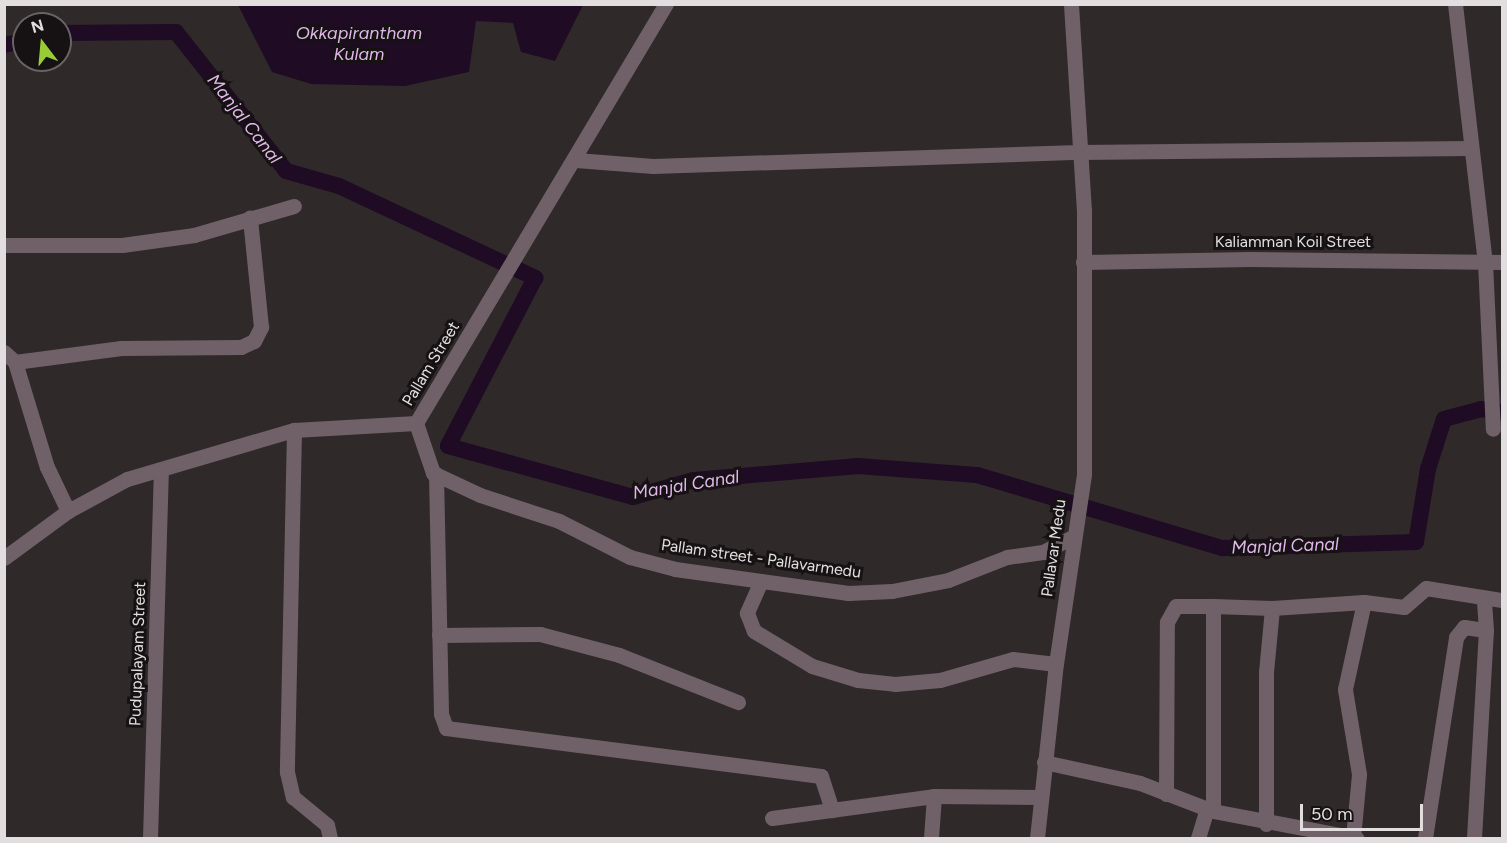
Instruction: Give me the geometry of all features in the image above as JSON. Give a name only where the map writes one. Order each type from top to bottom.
[{"type":"street","name":"Pallam Street","points":[[4,558],[68,511],[127,479],[294,430],[416,423],[576,160],[666,4]]},
{"type":"street","name":"Pallavar Medu","points":[[1036,838],[1056,664],[1084,474],[1083,262],[1071,4]]},
{"type":"street","points":[[1455,4],[1485,262],[1493,429]]},
{"type":"street","points":[[576,160],[653,166],[1079,152],[1470,148]]},
{"type":"street","points":[[4,244],[122,245],[194,235],[294,206]]},
{"type":"street","points":[[68,511],[47,467],[10,357],[122,348],[241,347],[254,341],[261,327],[250,218]]},
{"type":"street","name":"Kaliamman Koil Street","points":[[1083,262],[1251,258],[1503,262]]},
{"type":"street","points":[[416,423],[436,474],[442,722],[452,731],[821,776],[832,810]]},
{"type":"street","points":[[294,430],[287,772],[293,797],[327,825],[330,838]]},
{"type":"street","name":"Pudupalayam Street","points":[[150,838],[161,470]]},
{"type":"street","name":"Pallam street - Pallavarmedu","points":[[436,474],[480,495],[559,521],[630,557],[675,568],[848,593],[892,591],[948,580],[1007,557],[1043,552],[1073,537]]},
{"type":"street","points":[[761,581],[747,613],[754,631],[812,666],[858,680],[895,684],[940,680],[1013,659],[1056,664]]},
{"type":"street","points":[[1166,794],[1167,622],[1176,606],[1272,608],[1364,602],[1404,607],[1426,588],[1503,600]]},
{"type":"street","points":[[1474,838],[1486,630],[1484,598]]},
{"type":"street","points":[[1044,762],[1090,770],[1210,810],[1266,824],[1331,837],[1355,838],[1359,774],[1345,689],[1364,602]]},
{"type":"street","points":[[1198,838],[1210,810],[1213,606]]},
{"type":"street","points":[[1266,824],[1266,672],[1272,608]]},
{"type":"street","points":[[1425,838],[1455,637],[1464,627],[1486,630]]},
{"type":"street","points":[[439,635],[540,634],[619,655],[738,702]]},
{"type":"street","points":[[931,838],[934,796]]},
{"type":"street","points":[[772,818],[934,796],[1041,797]]},
{"type":"water","name":"Okkapirantham Kulam","points":[[238,5],[583,5],[555,61],[521,52],[513,23],[476,21],[469,72],[405,86],[311,84],[272,72]]},
{"type":"waterway","name":"Manjal Canal","points":[[72,33],[176,32],[286,171],[339,186],[535,278],[448,446],[633,497],[694,480],[858,466],[977,475],[1222,548],[1416,542],[1428,469],[1444,419],[1481,409],[1502,412]]},
{"type":"waterway","name":"Manjal Canal","points":[[4,45],[12,43]]}]
